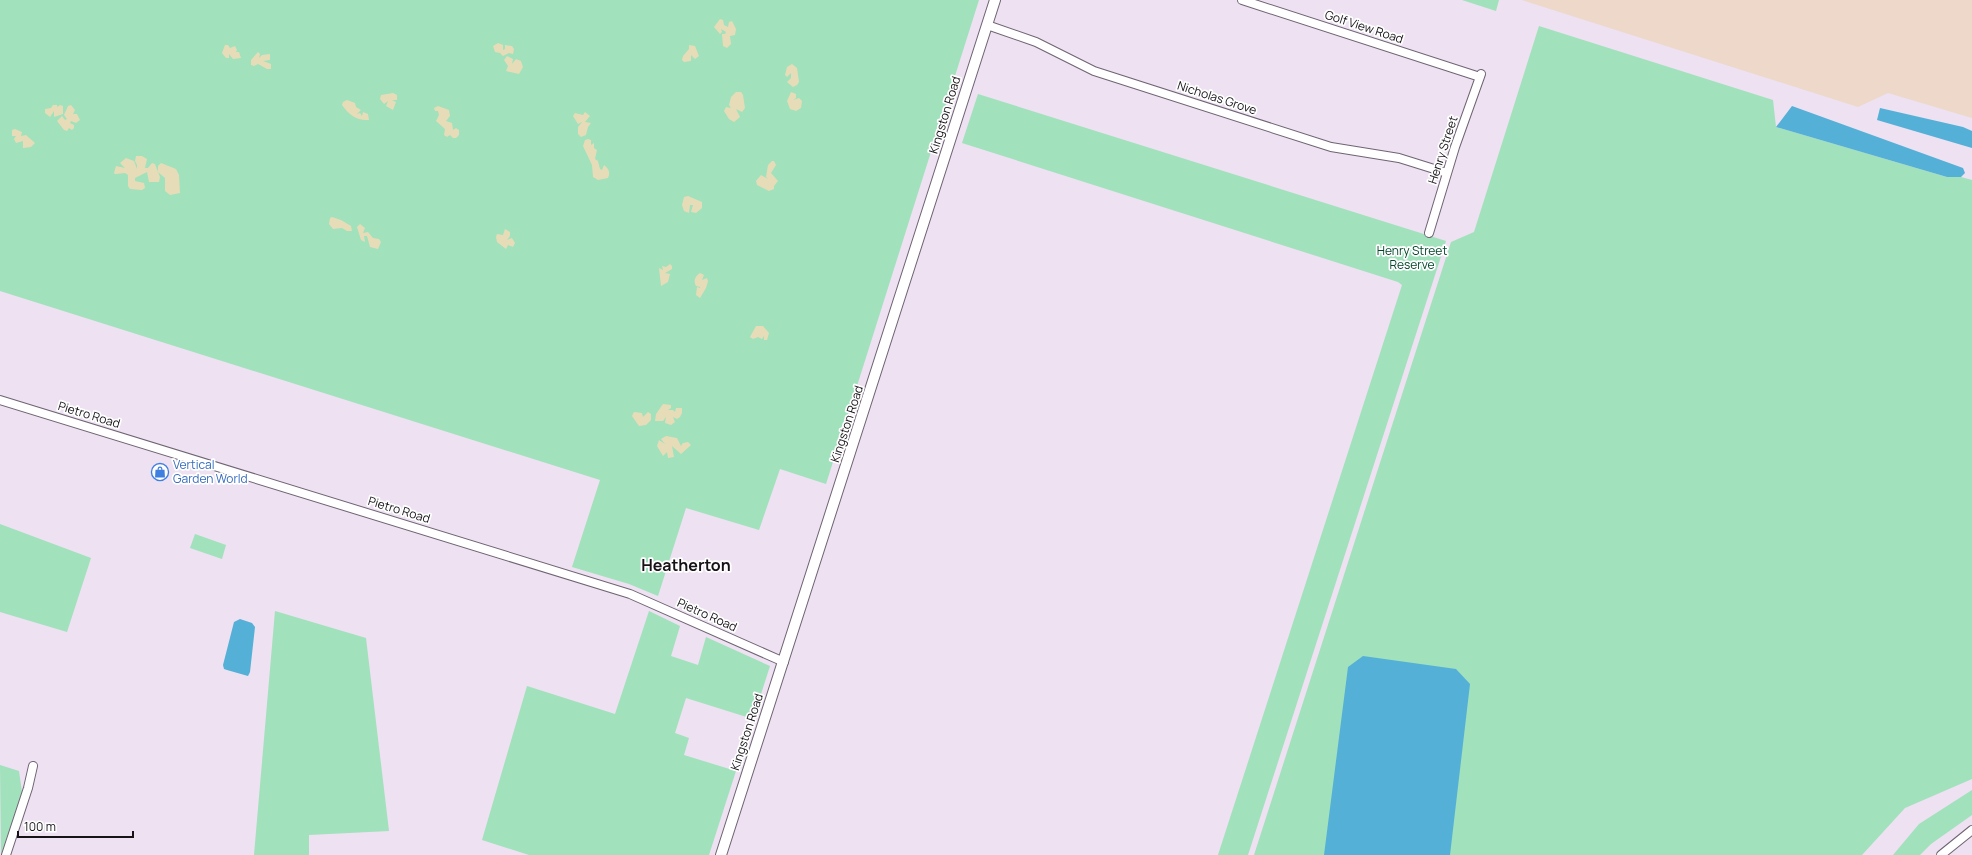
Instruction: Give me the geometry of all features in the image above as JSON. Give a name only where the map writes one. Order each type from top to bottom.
[{"type":"main road","name":"Kingston Road","points":[[721,855],[995,0]]},
{"type":"street","name":"Golf View Road","points":[[1242,0],[1480,76]]},
{"type":"street","name":"Nicholas Grove","points":[[987,25],[1036,42],[1101,74],[1331,147],[1399,158],[1447,172]]},
{"type":"street","name":"Henry Street","points":[[1429,233],[1447,172],[1480,76]]},
{"type":"street","name":"Pietro Road","points":[[0,400],[630,594],[784,662]]},
{"type":"street","points":[[6,855],[28,788],[33,766]]},
{"type":"street","points":[[1941,855],[1972,830]]},
{"type":"shaded area","points":[[1522,0],[1972,0],[1972,118],[1888,93],[1858,107]]},
{"type":"green space","points":[[0,0],[979,0],[826,484],[780,469],[759,530],[686,508],[658,596],[629,584],[572,567],[600,480],[0,291]]},
{"type":"green space","points":[[1462,0],[1499,0],[1496,11]]},
{"type":"green space","points":[[1539,26],[1773,100],[1776,127],[1947,177],[1961,177],[1972,180],[1972,779],[1905,808],[1862,855],[1254,855],[1451,242],[1474,232]]},
{"type":"green space","name":"Henry Street Reserve","points":[[978,94],[1446,241],[1248,855],[1218,855],[1402,285],[1398,282],[962,143]]},
{"type":"green space","points":[[0,524],[91,558],[67,632],[0,612]]},
{"type":"green space","points":[[195,534],[226,545],[222,559],[190,548]]},
{"type":"green space","points":[[275,611],[366,638],[389,831],[309,835],[309,855],[254,855]]},
{"type":"green space","points":[[649,611],[680,626],[671,656],[698,665],[706,637],[770,666],[753,719],[686,698],[675,733],[689,738],[684,755],[736,771],[709,855],[529,855],[482,840],[527,686],[615,714]]},
{"type":"green space","points":[[0,765],[19,771],[22,792],[1,855]]},
{"type":"green space","points":[[1972,790],[1972,815],[1931,844],[1920,855],[1893,855],[1919,824]]},
{"type":"sand","points":[[720,19],[723,20],[724,25],[728,27],[729,22],[732,21],[736,29],[735,35],[730,36],[731,44],[727,48],[723,46],[722,34],[725,34],[726,32],[721,29],[722,32],[720,34],[714,27]]},
{"type":"sand","points":[[498,43],[503,45],[503,50],[505,49],[505,45],[512,46],[514,49],[513,54],[509,53],[503,56],[500,53],[495,52],[493,46]]},
{"type":"sand","points":[[225,45],[228,45],[230,48],[235,46],[237,50],[236,52],[239,52],[241,58],[233,59],[229,54],[229,58],[226,58],[222,53]]},
{"type":"sand","points":[[689,45],[695,46],[699,56],[695,59],[691,55],[691,61],[684,62],[682,60],[683,56],[689,49]]},
{"type":"sand","points":[[258,52],[260,54],[259,58],[262,55],[270,54],[270,60],[263,61],[271,64],[271,69],[267,69],[258,64],[254,66],[251,65],[251,60]]},
{"type":"sand","points":[[507,56],[513,59],[512,64],[516,59],[521,61],[523,67],[519,74],[506,71],[508,66],[504,60]]},
{"type":"sand","points":[[792,64],[797,68],[799,82],[793,87],[787,82],[791,78],[791,73],[787,77],[785,75],[787,67]]},
{"type":"sand","points":[[736,92],[741,92],[743,95],[745,108],[742,112],[736,109],[740,117],[734,122],[729,119],[724,111],[726,107],[731,108],[729,105],[731,97]]},
{"type":"sand","points":[[791,92],[796,94],[796,98],[793,100],[799,98],[802,101],[801,108],[796,111],[790,109],[787,101]]},
{"type":"sand","points":[[393,93],[397,95],[397,100],[392,100],[396,102],[393,110],[386,106],[388,101],[384,104],[380,99],[381,95]]},
{"type":"sand","points":[[347,100],[355,103],[356,107],[361,110],[357,114],[360,113],[362,116],[363,112],[368,114],[369,120],[357,118],[347,112],[342,105],[343,102]]},
{"type":"sand","points":[[53,105],[57,105],[57,107],[60,105],[63,106],[63,114],[54,117],[54,111],[50,117],[45,113],[45,109],[51,108]]},
{"type":"sand","points":[[71,105],[75,110],[73,114],[77,114],[80,120],[76,123],[71,121],[70,123],[74,125],[74,128],[72,130],[69,128],[67,131],[64,130],[57,121],[62,116],[65,120],[67,119],[64,115],[68,106]]},
{"type":"sand","points":[[438,106],[449,110],[450,116],[446,121],[452,123],[453,130],[456,128],[459,130],[459,135],[456,138],[453,138],[450,135],[447,137],[444,135],[445,129],[436,121],[439,115],[438,111],[435,111],[434,108]]},
{"type":"sand","points":[[585,112],[590,116],[585,122],[591,123],[588,127],[586,135],[581,137],[578,134],[578,127],[582,122],[578,124],[573,116],[575,113],[583,115]]},
{"type":"sand","points":[[15,129],[22,132],[21,136],[26,135],[35,143],[31,147],[23,148],[23,141],[16,143],[14,139],[16,136],[12,136],[12,130]]},
{"type":"sand","points":[[585,140],[591,140],[591,145],[594,143],[594,148],[597,150],[595,159],[598,161],[600,169],[602,170],[604,165],[609,170],[608,178],[598,180],[593,177],[592,165],[583,146]]},
{"type":"sand","points":[[136,156],[142,156],[147,159],[145,168],[148,168],[152,163],[155,164],[160,177],[159,182],[149,182],[147,172],[135,178],[135,181],[144,183],[145,188],[142,190],[130,189],[128,186],[128,175],[125,173],[114,173],[116,166],[125,168],[120,163],[126,158],[134,161],[137,169],[135,161]]},
{"type":"sand","points":[[774,161],[776,165],[771,173],[778,181],[774,186],[774,189],[769,191],[757,185],[756,181],[761,175],[768,179],[766,177],[768,165]]},
{"type":"sand","points":[[161,163],[176,169],[179,175],[180,193],[170,195],[165,191],[165,178],[158,172],[158,166]]},
{"type":"sand","points":[[688,196],[702,202],[702,208],[696,213],[691,212],[693,205],[690,205],[689,213],[684,211],[682,205],[684,197]]},
{"type":"sand","points":[[332,217],[351,226],[352,231],[347,231],[342,228],[333,229],[329,224],[330,218]]},
{"type":"sand","points":[[360,224],[365,228],[363,233],[368,232],[373,238],[379,239],[381,242],[378,249],[370,247],[367,236],[364,236],[365,242],[361,240],[357,227]]},
{"type":"sand","points":[[505,229],[510,232],[510,236],[507,240],[512,238],[515,243],[513,247],[508,245],[506,249],[497,242],[496,237],[497,234],[503,235]]},
{"type":"sand","points":[[670,264],[672,269],[665,273],[670,274],[668,282],[661,286],[659,268],[663,270],[662,266],[666,267]]},
{"type":"sand","points":[[700,273],[704,275],[702,280],[707,278],[708,281],[700,298],[696,295],[697,287],[700,287],[696,286],[695,280]]},
{"type":"sand","points":[[756,326],[763,326],[769,333],[767,340],[764,340],[764,336],[762,339],[758,337],[753,339],[750,337]]},
{"type":"sand","points":[[663,404],[671,405],[671,408],[668,410],[673,410],[675,412],[676,408],[682,408],[680,417],[677,419],[673,417],[675,422],[671,425],[665,423],[666,417],[663,421],[655,421],[656,414]]},
{"type":"sand","points":[[634,412],[642,413],[643,417],[648,412],[651,414],[651,420],[646,425],[639,426],[632,416]]},
{"type":"sand","points":[[666,436],[677,438],[681,446],[683,443],[688,442],[691,445],[681,454],[672,446],[674,457],[668,458],[667,452],[663,456],[657,446],[659,440],[665,444],[661,439]]},
{"type":"water","points":[[1792,106],[1963,168],[1965,173],[1961,177],[1947,177],[1776,127]]},
{"type":"water","points":[[1880,108],[1963,127],[1972,131],[1972,148],[1877,120]]},
{"type":"water","points":[[240,619],[252,623],[255,627],[250,672],[248,676],[224,669],[223,665],[234,622]]},
{"type":"water","points":[[1363,656],[1456,669],[1470,684],[1450,855],[1324,855],[1348,667]]},
{"type":"place","name":"Vertical Garden World","points":[[160,472]]},
{"type":"district","name":"Heatherton","points":[[686,565]]}]
